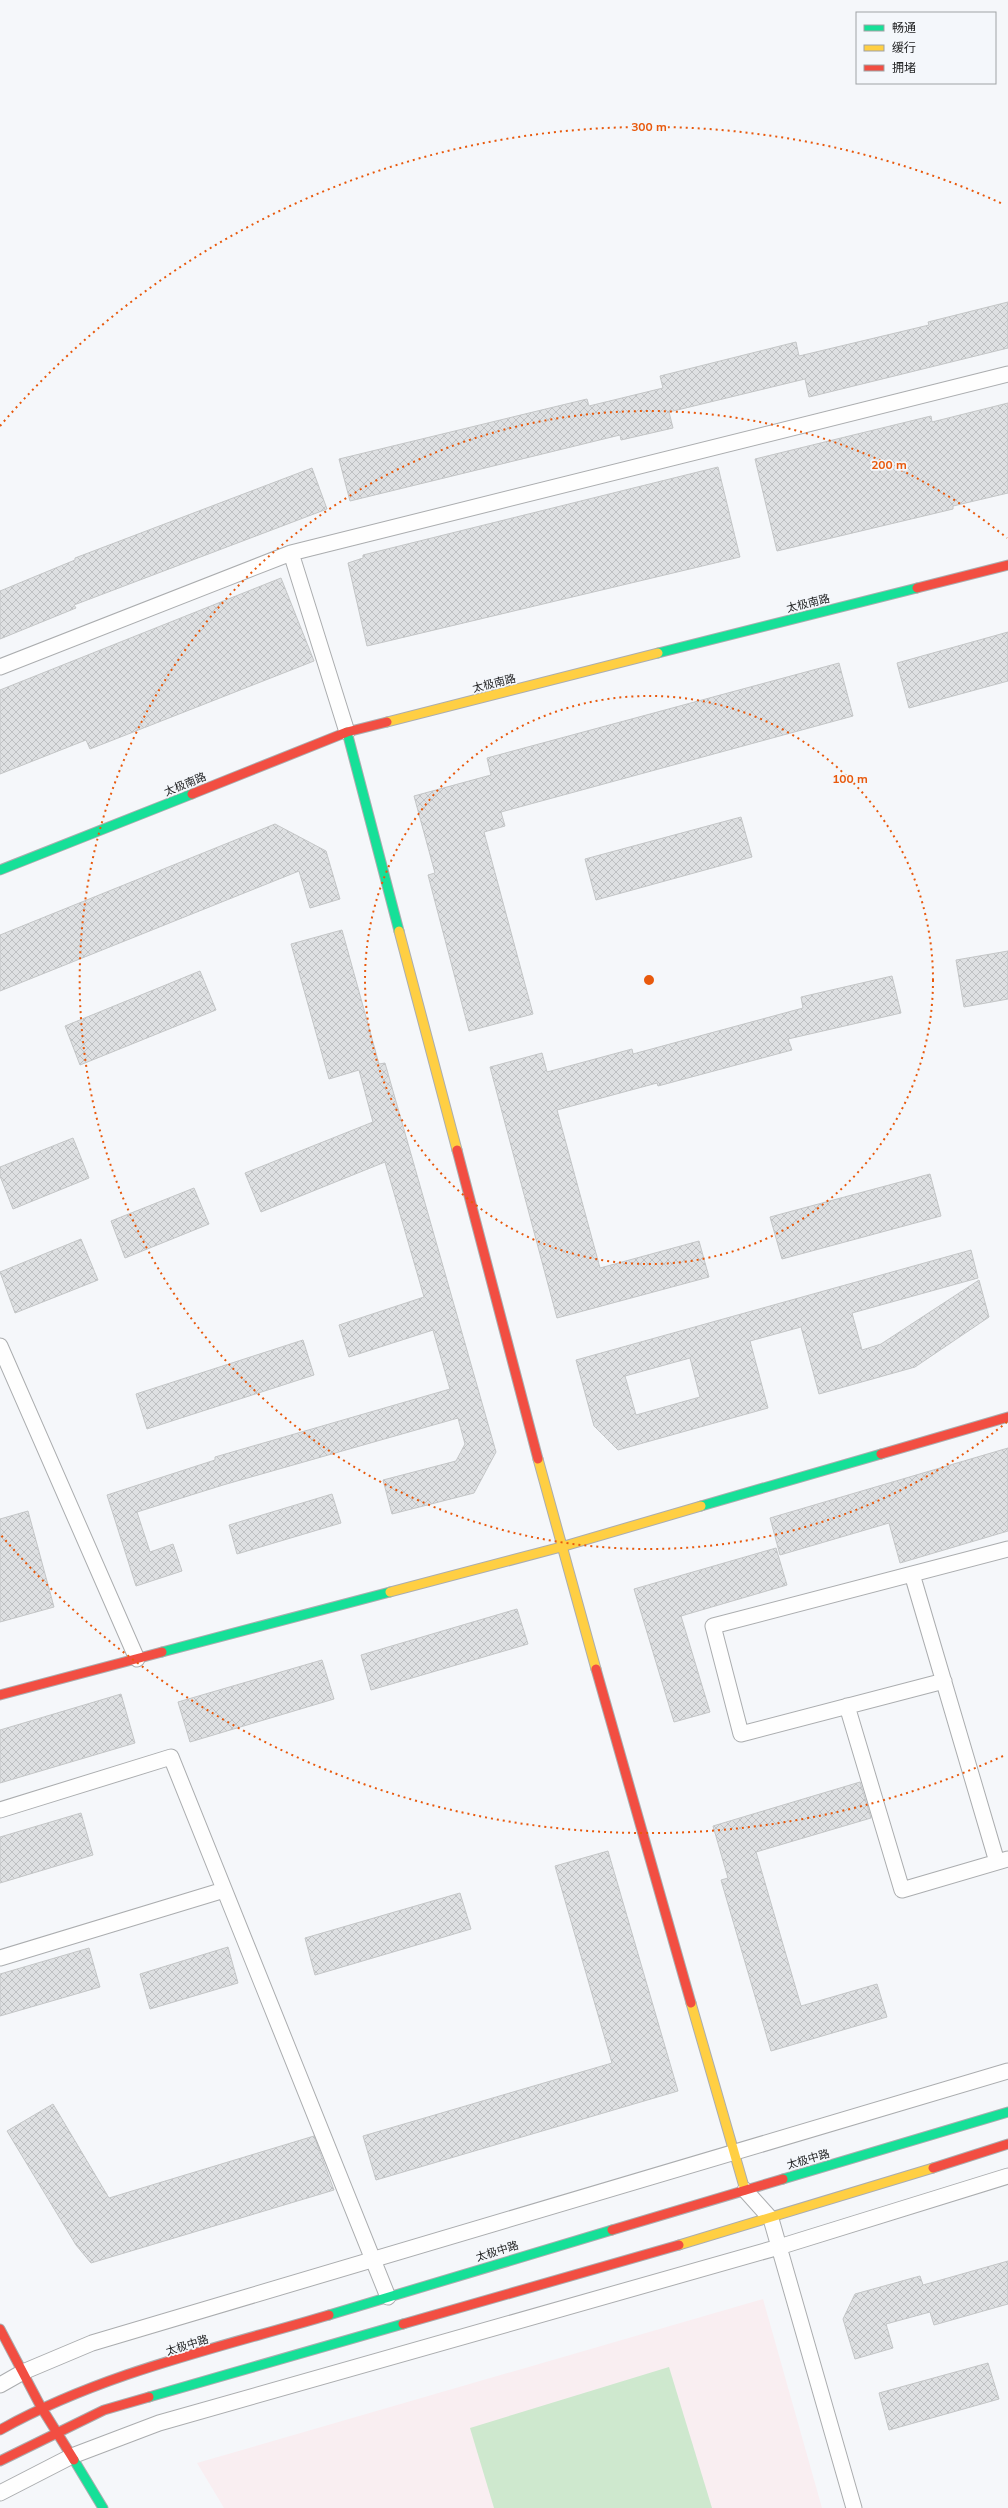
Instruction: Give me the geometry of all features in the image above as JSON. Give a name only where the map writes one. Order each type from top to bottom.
[{"type":"main road","name":"太极南路","points":[[0,870],[346,732],[1008,565]]},
{"type":"main road","points":[[346,732],[561,1547],[745,2190]]},
{"type":"main road","points":[[0,1695],[561,1547],[1008,1417]]},
{"type":"main road","name":"太极中路","points":[[0,2430],[42,2407],[94,2385],[1008,2112]]},
{"type":"main road","points":[[0,2462],[57,2432],[104,2410],[771,2218],[1008,2144]]},
{"type":"main road","points":[[0,2329],[42,2407],[103,2508]]},
{"type":"street","points":[[0,667],[292,553],[1008,374]]},
{"type":"street","points":[[292,553],[346,732]]},
{"type":"street","points":[[0,1346],[137,1659]]},
{"type":"street","points":[[944,1681],[741,1734],[714,1626],[1008,1549]]},
{"type":"street","points":[[847,1706],[902,1890],[1003,1860],[944,1681],[912,1574]]},
{"type":"street","points":[[0,1810],[170,1757],[388,2297]]},
{"type":"street","points":[[0,1958],[224,1890]]},
{"type":"street","points":[[0,2385],[23,2372],[92,2343],[1008,2071]]},
{"type":"street","points":[[0,2493],[72,2456],[159,2423],[779,2247],[1008,2176]]},
{"type":"street","points":[[745,2190],[771,2218],[854,2508]]},
{"type":"shaded area","points":[[763,2299],[822,2508],[224,2508],[197,2463]]},
{"type":"green space","points":[[669,2367],[712,2508],[494,2508],[470,2428]]},
{"type":"building","points":[[1008,302],[1008,348],[809,397],[805,379],[669,412],[673,428],[621,440],[620,435],[350,501],[339,459],[587,399],[589,406],[663,388],[660,376],[796,342],[799,356],[929,325],[928,322]]},
{"type":"building","points":[[1008,403],[1008,493],[953,506],[953,509],[777,551],[755,459],[931,416],[932,422]]},
{"type":"building","points":[[718,467],[740,557],[367,646],[348,563],[363,558],[363,555]]},
{"type":"building","points":[[312,468],[327,509],[74,605],[76,608],[0,639],[0,591],[75,560],[75,558]]},
{"type":"building","points":[[281,578],[314,661],[90,749],[86,740],[0,774],[0,690]]},
{"type":"building","points":[[1008,632],[1008,681],[909,708],[897,663]]},
{"type":"building","points":[[839,663],[853,716],[501,812],[505,826],[484,832],[533,1014],[469,1031],[428,875],[435,873],[414,796],[491,775],[487,758]]},
{"type":"building","points":[[741,817],[752,857],[596,900],[585,859]]},
{"type":"building","points":[[275,824],[326,851],[340,899],[310,908],[299,871],[0,991],[0,935]]},
{"type":"building","points":[[342,930],[379,1064],[385,1063],[496,1452],[474,1493],[392,1514],[383,1480],[456,1461],[465,1444],[458,1418],[223,1485],[137,1512],[150,1552],[173,1544],[182,1571],[136,1586],[107,1495],[215,1460],[215,1457],[450,1389],[433,1330],[349,1357],[339,1325],[424,1297],[385,1162],[261,1212],[245,1173],[373,1122],[359,1070],[329,1079],[291,944]]},
{"type":"building","points":[[1008,951],[1008,999],[964,1007],[956,960]]},
{"type":"building","points":[[200,971],[216,1010],[80,1065],[65,1026]]},
{"type":"building","points":[[892,976],[901,1013],[788,1039],[792,1050],[658,1086],[657,1083],[557,1110],[600,1268],[699,1241],[709,1277],[557,1318],[490,1067],[542,1053],[547,1072],[632,1049],[633,1054],[803,1008],[801,997]]},
{"type":"building","points":[[73,1138],[89,1178],[13,1209],[0,1176],[0,1167]]},
{"type":"building","points":[[930,1174],[941,1216],[782,1259],[770,1217]]},
{"type":"building","points":[[194,1188],[209,1224],[125,1258],[111,1221]]},
{"type":"building","points":[[81,1239],[98,1280],[15,1313],[0,1272]]},
{"type":"building","points":[[971,1250],[978,1278],[852,1313],[862,1350],[881,1344],[979,1280],[989,1317],[915,1367],[819,1394],[801,1327],[750,1341],[768,1408],[618,1450],[594,1426],[576,1360]],"holes":[[[690,1358],[700,1397],[636,1415],[625,1376]]]},
{"type":"building","points":[[303,1340],[314,1375],[147,1429],[136,1394]]},
{"type":"building","points":[[1008,1448],[1008,1531],[900,1563],[889,1523],[780,1555],[770,1518]]},
{"type":"building","points":[[332,1494],[341,1523],[237,1554],[229,1525]]},
{"type":"building","points":[[28,1511],[54,1607],[0,1622],[0,1519]]},
{"type":"building","points":[[776,1548],[787,1585],[681,1616],[710,1712],[674,1722],[634,1589]]},
{"type":"building","points":[[517,1609],[528,1644],[371,1690],[361,1655]]},
{"type":"building","points":[[322,1660],[334,1699],[190,1742],[178,1702]]},
{"type":"building","points":[[121,1694],[135,1743],[0,1783],[0,1730]]},
{"type":"building","points":[[860,1782],[871,1818],[756,1852],[801,2006],[877,1984],[887,2017],[771,2051],[721,1880],[728,1878],[713,1826]]},
{"type":"building","points":[[81,1813],[93,1855],[0,1883],[0,1837]]},
{"type":"building","points":[[608,1851],[678,2091],[376,2180],[363,2136],[612,2063],[555,1866]]},
{"type":"building","points":[[460,1893],[471,1929],[315,1975],[305,1938]]},
{"type":"building","points":[[228,1947],[238,1983],[150,2009],[140,1974]]},
{"type":"building","points":[[89,1948],[100,1987],[0,2016],[0,1974]]},
{"type":"building","points":[[53,2104],[109,2198],[314,2136],[334,2190],[91,2263],[76,2245],[7,2131]]},
{"type":"building","points":[[1008,2261],[1008,2304],[934,2325],[930,2312],[886,2324],[893,2348],[855,2359],[843,2319],[855,2294],[920,2276],[923,2285]]},
{"type":"building","points":[[988,2363],[999,2399],[889,2430],[879,2393]]},
{"type":"traffic: fast","points":[[658,653],[917,588]]},
{"type":"traffic: fast","points":[[347,732],[399,931]]},
{"type":"traffic: fast","points":[[0,870],[192,794]]},
{"type":"traffic: fast","points":[[701,1506],[881,1454]]},
{"type":"traffic: fast","points":[[162,1652],[390,1592]]},
{"type":"traffic: fast","points":[[783,2179],[1008,2112]]},
{"type":"traffic: fast","points":[[329,2315],[612,2230]]},
{"type":"traffic: fast","points":[[149,2397],[403,2324]]},
{"type":"traffic: fast","points":[[74,2460],[103,2508]]},
{"type":"traffic: slow","points":[[387,722],[658,653]]},
{"type":"traffic: slow","points":[[399,931],[457,1150]]},
{"type":"traffic: slow","points":[[538,1459],[596,1669]]},
{"type":"traffic: slow","points":[[390,1592],[561,1547],[701,1506]]},
{"type":"traffic: slow","points":[[691,2003],[745,2190]]},
{"type":"traffic: slow","points":[[679,2245],[933,2168]]},
{"type":"traffic: jam","points":[[917,588],[1008,565]]},
{"type":"traffic: jam","points":[[192,794],[347,732],[387,722]]},
{"type":"traffic: jam","points":[[457,1150],[538,1459]]},
{"type":"traffic: jam","points":[[881,1454],[1008,1417]]},
{"type":"traffic: jam","points":[[0,1695],[162,1652]]},
{"type":"traffic: jam","points":[[596,1669],[691,2003]]},
{"type":"traffic: jam","points":[[933,2168],[1008,2144]]},
{"type":"traffic: jam","points":[[612,2230],[783,2179]]},
{"type":"traffic: jam","points":[[403,2324],[679,2245]]},
{"type":"traffic: jam","points":[[0,2430],[39,2410],[120,2377],[203,2351],[329,2315]]},
{"type":"traffic: jam","points":[[0,2329],[41,2407],[74,2460]]},
{"type":"traffic: jam","points":[[0,2461],[104,2410],[149,2397]]}]
